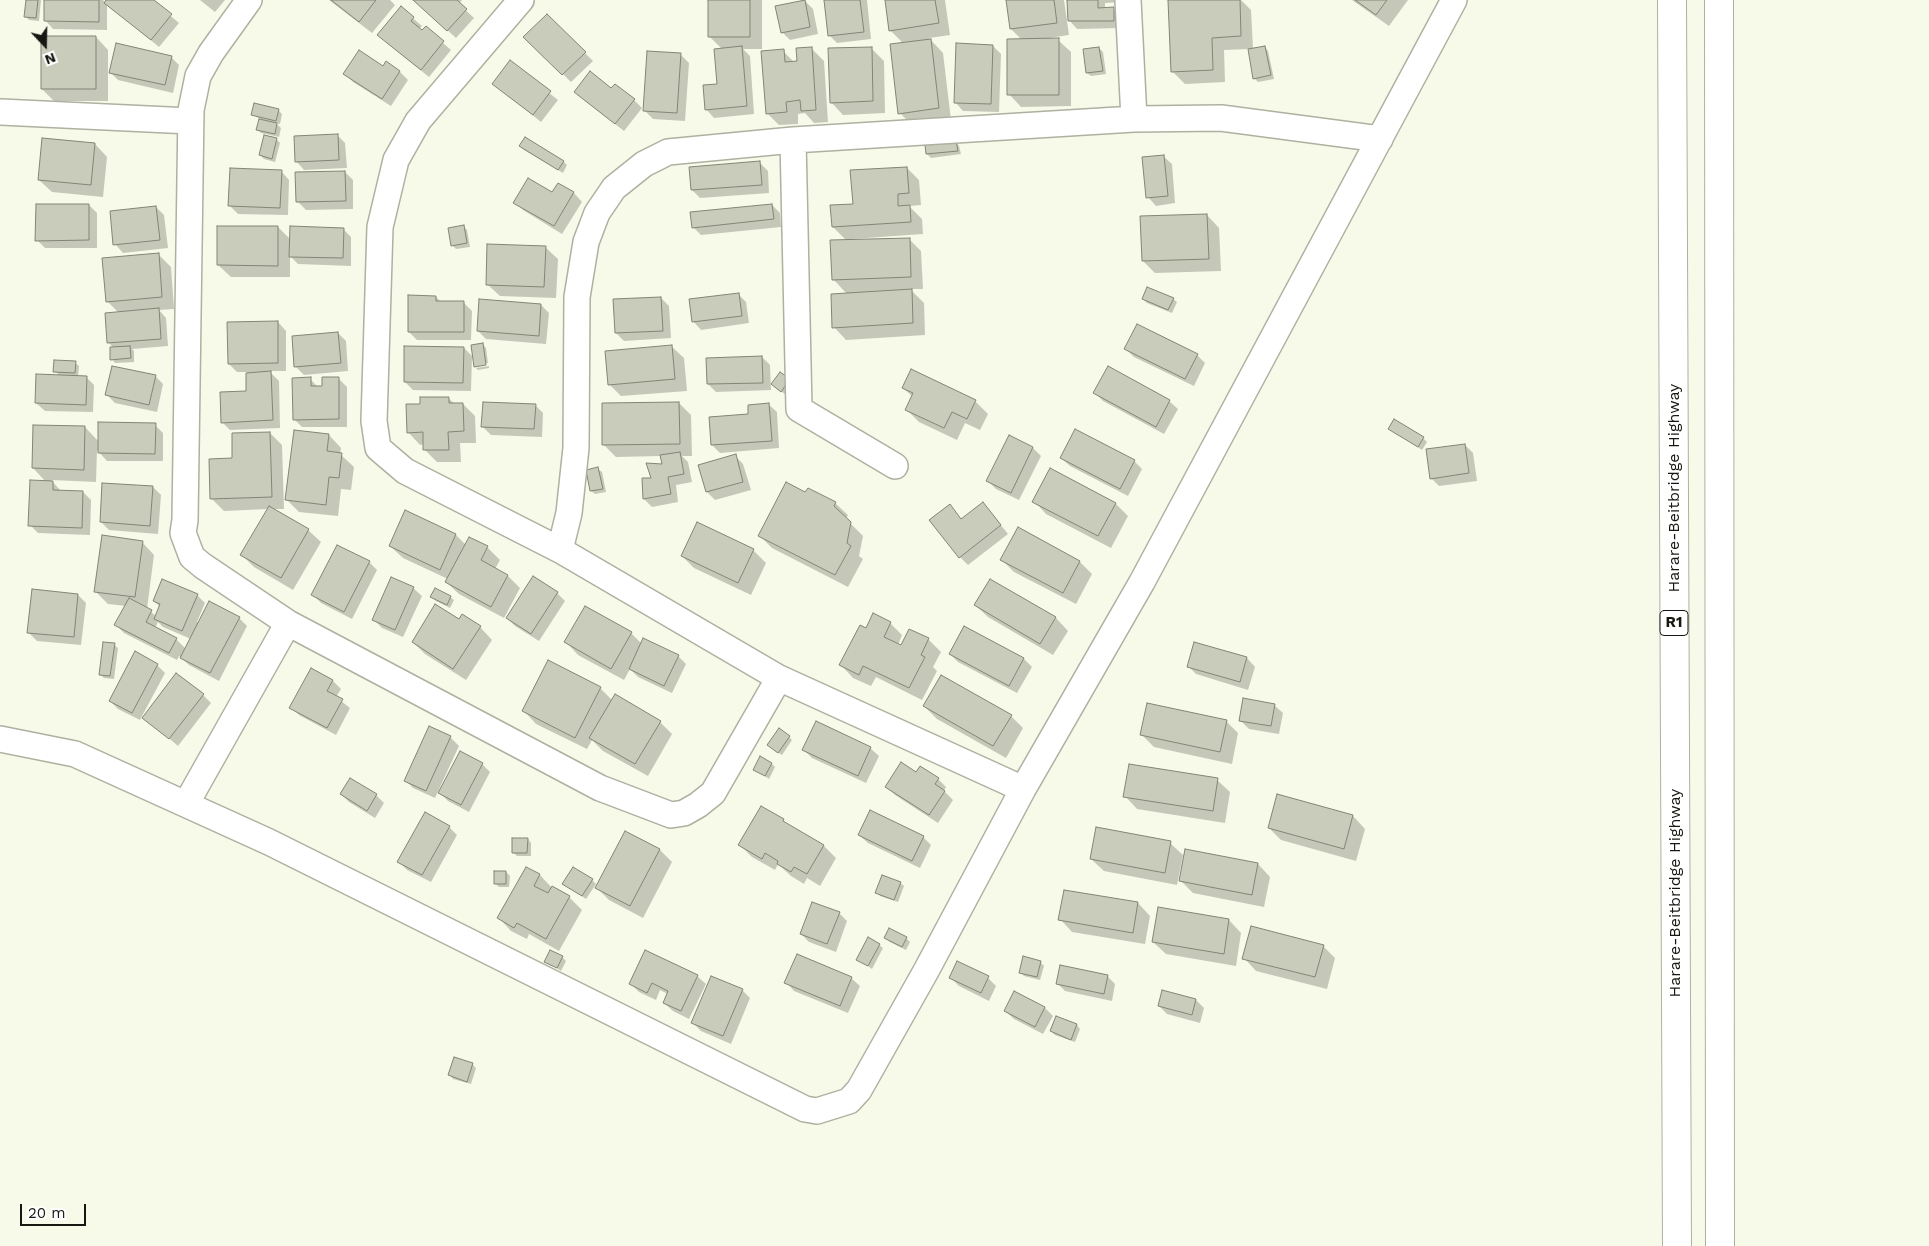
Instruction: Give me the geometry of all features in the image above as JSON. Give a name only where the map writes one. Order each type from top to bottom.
[{"type":"highway","name":"Harare-Beitbridge Highway","points":[[1672,0],[1677,1246]]},
{"type":"highway","points":[[1719,0],[1720,1246]]},
{"type":"street","points":[[249,0],[211,53],[198,76],[190,121],[185,520],[183,534],[192,557],[288,623],[600,788],[671,815],[684,812],[698,805],[713,793],[779,678]]},
{"type":"street","points":[[521,0],[418,121],[396,160],[380,227],[374,421],[378,448],[405,472],[560,550],[779,678],[1023,789]]},
{"type":"street","points":[[1128,0],[1134,119]]},
{"type":"street","points":[[0,739],[75,754],[278,846],[805,1109],[817,1111],[849,1101],[859,1090],[926,971],[1023,789],[1142,582],[1454,0]]},
{"type":"street","points":[[0,113],[190,121]]},
{"type":"street","points":[[560,550],[569,513],[576,448],[577,297],[586,242],[597,214],[614,188],[644,164],[668,152],[793,140],[1134,119],[1221,118],[1380,139]]},
{"type":"street","points":[[793,140],[799,410],[895,466]]},
{"type":"street","points":[[186,804],[288,623]]},
{"type":"building","points":[[26,0],[38,0],[36,18],[24,17]]},
{"type":"building","points":[[44,0],[99,0],[99,22],[44,21]]},
{"type":"building","points":[[106,0],[154,0],[172,14],[151,40],[104,3]]},
{"type":"building","points":[[331,0],[376,0],[359,22]]},
{"type":"building","points":[[413,0],[457,0],[467,9],[447,31]]},
{"type":"building","points":[[708,0],[750,0],[750,37],[708,37]]},
{"type":"building","points":[[805,0],[810,27],[781,33],[775,6]]},
{"type":"building","points":[[824,0],[860,0],[864,32],[828,36]]},
{"type":"building","points":[[885,0],[935,0],[939,23],[889,31]]},
{"type":"building","points":[[1006,0],[1054,0],[1057,23],[1010,29]]},
{"type":"building","points":[[1067,0],[1098,0],[1098,8],[1114,7],[1114,21],[1068,21]]},
{"type":"building","points":[[1168,0],[1240,0],[1241,36],[1212,38],[1213,70],[1171,72]]},
{"type":"building","points":[[1355,0],[1387,0],[1376,15]]},
{"type":"building","points":[[401,6],[414,17],[411,21],[422,30],[426,26],[444,41],[421,70],[377,35]]},
{"type":"building","points":[[547,14],[586,52],[562,75],[523,37]]},
{"type":"building","points":[[41,36],[96,36],[96,89],[41,89]]},
{"type":"building","points":[[1059,38],[1059,95],[1007,95],[1007,39]]},
{"type":"building","points":[[931,39],[939,108],[898,114],[890,44]]},
{"type":"building","points":[[116,43],[172,56],[165,85],[109,73]]},
{"type":"building","points":[[956,43],[993,45],[991,104],[954,103]]},
{"type":"building","points":[[742,46],[747,106],[705,110],[703,85],[717,84],[714,49]]},
{"type":"building","points":[[1265,46],[1271,75],[1253,79],[1248,49]]},
{"type":"building","points":[[812,47],[816,110],[801,111],[800,100],[786,102],[787,112],[766,114],[761,51],[784,49],[785,62],[797,61],[796,48]]},
{"type":"building","points":[[872,47],[873,101],[830,103],[828,48]]},
{"type":"building","points":[[1099,47],[1103,71],[1086,73],[1083,49]]},
{"type":"building","points":[[359,50],[383,66],[386,61],[400,71],[382,99],[343,74]]},
{"type":"building","points":[[647,51],[681,53],[677,113],[643,111]]},
{"type":"building","points":[[510,60],[551,91],[533,115],[492,84]]},
{"type":"building","points":[[590,71],[611,88],[615,84],[635,99],[615,124],[574,92]]},
{"type":"building","points":[[254,103],[279,109],[276,121],[251,115]]},
{"type":"building","points":[[259,119],[277,123],[275,134],[256,130]]},
{"type":"building","points":[[338,134],[339,160],[295,162],[294,136]]},
{"type":"building","points":[[264,135],[277,138],[272,159],[259,155]]},
{"type":"building","points":[[525,137],[564,161],[558,170],[519,146]]},
{"type":"building","points":[[42,138],[95,143],[91,185],[38,180]]},
{"type":"building","points":[[956,141],[958,151],[926,154],[925,145]]},
{"type":"building","points":[[1164,155],[1168,196],[1146,198],[1142,157]]},
{"type":"building","points":[[760,161],[762,185],[691,190],[689,167]]},
{"type":"building","points":[[907,167],[909,193],[898,194],[898,206],[910,205],[911,222],[832,227],[830,205],[853,204],[850,170]]},
{"type":"building","points":[[230,168],[282,170],[280,208],[228,206]]},
{"type":"building","points":[[345,171],[346,201],[296,202],[295,172]]},
{"type":"building","points":[[528,178],[552,192],[558,183],[574,192],[554,226],[513,203]]},
{"type":"building","points":[[36,204],[89,204],[89,240],[35,241]]},
{"type":"building","points":[[772,204],[774,219],[692,228],[690,212]]},
{"type":"building","points":[[156,206],[160,240],[113,245],[110,211]]},
{"type":"building","points":[[1207,214],[1209,259],[1142,261],[1140,216]]},
{"type":"building","points":[[464,225],[467,243],[451,246],[448,228]]},
{"type":"building","points":[[217,226],[278,226],[278,266],[217,265]]},
{"type":"building","points":[[290,226],[344,228],[343,258],[289,257]]},
{"type":"building","points":[[910,238],[911,277],[832,280],[830,240]]},
{"type":"building","points":[[487,244],[546,246],[544,287],[486,285]]},
{"type":"building","points":[[159,253],[162,297],[106,302],[102,258]]},
{"type":"building","points":[[1147,287],[1174,298],[1168,310],[1142,299]]},
{"type":"building","points":[[912,289],[913,323],[832,328],[831,294]]},
{"type":"building","points":[[739,293],[742,316],[692,322],[689,299]]},
{"type":"building","points":[[408,295],[436,296],[436,301],[464,301],[464,332],[408,332]]},
{"type":"building","points":[[661,297],[663,331],[615,333],[613,299]]},
{"type":"building","points":[[479,299],[541,304],[539,336],[477,331]]},
{"type":"building","points":[[159,308],[161,339],[107,343],[105,313]]},
{"type":"building","points":[[278,321],[278,363],[228,364],[227,322]]},
{"type":"building","points":[[1137,324],[1198,354],[1185,379],[1124,349]]},
{"type":"building","points":[[338,332],[341,363],[294,367],[292,336]]},
{"type":"building","points":[[483,343],[486,365],[474,367],[471,345]]},
{"type":"building","points":[[672,345],[675,379],[608,385],[605,351]]},
{"type":"building","points":[[130,346],[131,358],[110,360],[110,347]]},
{"type":"building","points":[[404,346],[464,347],[463,383],[404,382]]},
{"type":"building","points":[[762,356],[763,383],[707,384],[706,358]]},
{"type":"building","points":[[54,360],[76,361],[75,373],[53,372]]},
{"type":"building","points":[[112,366],[156,375],[149,405],[105,395]]},
{"type":"building","points":[[1108,366],[1170,400],[1156,427],[1093,393]]},
{"type":"building","points":[[911,369],[976,400],[967,419],[952,412],[944,428],[905,410],[913,393],[902,388]]},
{"type":"building","points":[[271,371],[273,420],[221,423],[220,392],[246,391],[246,373]]},
{"type":"building","points":[[780,372],[790,379],[781,392],[771,384]]},
{"type":"building","points":[[36,374],[87,376],[86,405],[35,403]]},
{"type":"building","points":[[311,377],[311,386],[322,386],[322,377],[339,377],[339,419],[293,420],[292,378]]},
{"type":"building","points":[[420,397],[449,397],[449,403],[463,403],[464,431],[448,432],[449,450],[423,450],[423,432],[407,433],[406,404],[420,404]]},
{"type":"building","points":[[483,402],[536,404],[534,429],[481,427]]},
{"type":"building","points":[[679,402],[680,444],[602,445],[602,403]]},
{"type":"building","points":[[769,403],[772,441],[711,445],[709,417],[748,414],[748,405]]},
{"type":"building","points":[[1394,419],[1424,437],[1418,447],[1388,429]]},
{"type":"building","points":[[98,422],[156,423],[155,454],[98,453]]},
{"type":"building","points":[[33,425],[85,426],[84,470],[32,468]]},
{"type":"building","points":[[1075,429],[1135,460],[1120,489],[1060,458]]},
{"type":"building","points":[[294,430],[329,434],[327,451],[342,453],[339,478],[329,477],[326,505],[285,500]]},
{"type":"building","points":[[270,432],[272,497],[210,499],[209,459],[232,458],[232,433]]},
{"type":"building","points":[[1009,435],[1033,447],[1011,493],[986,481]]},
{"type":"building","points":[[1465,444],[1469,473],[1430,479],[1426,449]]},
{"type":"building","points":[[680,452],[684,474],[668,477],[671,494],[643,499],[642,478],[651,478],[646,463],[662,464],[660,455]]},
{"type":"building","points":[[736,454],[743,482],[706,492],[698,465]]},
{"type":"building","points":[[598,467],[603,489],[590,491],[586,470]]},
{"type":"building","points":[[1050,468],[1116,503],[1098,536],[1032,502]]},
{"type":"building","points":[[30,480],[53,481],[53,490],[83,491],[82,528],[28,526]]},
{"type":"building","points":[[786,482],[805,492],[808,488],[836,502],[834,506],[851,522],[847,543],[851,546],[835,575],[758,536]]},
{"type":"building","points":[[102,483],[153,486],[150,526],[100,522]]},
{"type":"building","points":[[983,502],[1001,525],[959,558],[929,520],[950,504],[961,519]]},
{"type":"building","points":[[269,506],[309,529],[281,578],[240,555]]},
{"type":"building","points":[[405,510],[456,534],[440,570],[389,546]]},
{"type":"building","points":[[697,522],[754,549],[738,583],[681,556]]},
{"type":"building","points":[[1018,527],[1080,561],[1063,593],[1000,560]]},
{"type":"building","points":[[102,535],[143,541],[135,597],[94,592]]},
{"type":"building","points":[[469,537],[488,546],[481,560],[508,575],[491,607],[445,582]]},
{"type":"building","points":[[337,545],[370,561],[344,612],[311,595]]},
{"type":"building","points":[[533,576],[558,592],[531,634],[506,618]]},
{"type":"building","points":[[391,577],[414,587],[395,630],[372,620]]},
{"type":"building","points":[[162,579],[198,594],[182,631],[154,619],[160,604],[153,601]]},
{"type":"building","points":[[990,579],[1056,617],[1040,644],[974,605]]},
{"type":"building","points":[[435,588],[451,596],[447,605],[430,597]]},
{"type":"building","points":[[32,589],[78,594],[74,637],[27,633]]},
{"type":"building","points":[[129,598],[152,610],[146,622],[177,638],[169,653],[114,625]]},
{"type":"building","points":[[209,601],[240,617],[210,673],[180,658]]},
{"type":"building","points":[[435,604],[459,619],[462,614],[481,626],[453,669],[412,642]]},
{"type":"building","points":[[585,606],[632,632],[611,669],[564,642]]},
{"type":"building","points":[[873,613],[891,622],[884,637],[901,645],[909,629],[929,638],[921,655],[925,657],[909,688],[863,666],[859,675],[839,665],[860,625],[866,628]]},
{"type":"building","points":[[964,626],[1024,658],[1009,686],[949,654]]},
{"type":"building","points":[[643,638],[679,655],[664,686],[629,669]]},
{"type":"building","points":[[103,642],[115,643],[110,676],[99,675]]},
{"type":"building","points":[[1194,642],[1247,657],[1240,682],[1187,667]]},
{"type":"building","points":[[135,651],[158,664],[132,713],[109,701]]},
{"type":"building","points":[[548,660],[601,687],[575,738],[522,711]]},
{"type":"building","points":[[311,668],[333,680],[327,691],[343,699],[327,728],[289,708]]},
{"type":"building","points":[[176,673],[204,694],[169,739],[142,718]]},
{"type":"building","points":[[941,675],[1012,715],[993,746],[923,706]]},
{"type":"building","points":[[615,694],[661,721],[635,764],[589,738]]},
{"type":"building","points":[[1243,698],[1275,704],[1271,726],[1239,721]]},
{"type":"building","points":[[1147,703],[1227,720],[1220,752],[1140,735]]},
{"type":"building","points":[[816,721],[871,747],[858,776],[802,750]]},
{"type":"building","points":[[429,726],[451,736],[426,791],[404,781]]},
{"type":"building","points":[[779,728],[790,736],[778,753],[767,745]]},
{"type":"building","points":[[460,751],[483,763],[461,805],[438,793]]},
{"type":"building","points":[[760,756],[772,763],[765,776],[753,770]]},
{"type":"building","points":[[901,762],[916,772],[920,766],[939,778],[935,784],[945,791],[929,815],[885,787]]},
{"type":"building","points":[[1129,764],[1218,778],[1213,811],[1123,797]]},
{"type":"building","points":[[350,778],[377,794],[367,811],[340,794]]},
{"type":"building","points":[[1277,794],[1353,815],[1344,849],[1268,828]]},
{"type":"building","points":[[761,806],[824,845],[807,874],[794,867],[791,872],[777,864],[778,861],[765,853],[762,859],[738,845]]},
{"type":"building","points":[[870,810],[924,836],[912,861],[858,835]]},
{"type":"building","points":[[425,812],[450,826],[422,875],[397,862]]},
{"type":"building","points":[[1096,827],[1171,841],[1165,873],[1090,859]]},
{"type":"building","points":[[625,831],[660,849],[630,906],[595,888]]},
{"type":"building","points":[[512,838],[528,838],[527,853],[512,853]]},
{"type":"building","points":[[1185,849],[1258,863],[1252,895],[1179,881]]},
{"type":"building","points":[[526,867],[540,874],[534,886],[548,893],[552,886],[570,896],[546,939],[517,923],[514,928],[497,918]]},
{"type":"building","points":[[573,867],[593,879],[582,896],[562,884]]},
{"type":"building","points":[[494,871],[506,871],[506,884],[494,884]]},
{"type":"building","points":[[882,875],[901,882],[894,900],[875,893]]},
{"type":"building","points":[[1064,890],[1138,902],[1133,933],[1058,920]]},
{"type":"building","points":[[812,902],[840,912],[827,944],[800,934]]},
{"type":"building","points":[[1158,907],[1229,919],[1224,954],[1152,942]]},
{"type":"building","points":[[1251,926],[1324,945],[1315,977],[1242,959]]},
{"type":"building","points":[[889,928],[907,937],[902,947],[884,938]]},
{"type":"building","points":[[868,937],[880,944],[868,966],[856,960]]},
{"type":"building","points":[[550,950],[563,956],[557,968],[544,962]]},
{"type":"building","points":[[645,950],[698,975],[681,1011],[663,1003],[668,991],[652,983],[647,993],[629,984]]},
{"type":"building","points":[[797,954],[852,977],[840,1006],[784,983]]},
{"type":"building","points":[[1023,956],[1041,961],[1037,977],[1019,973]]},
{"type":"building","points":[[957,961],[989,976],[981,993],[949,978]]},
{"type":"building","points":[[1060,965],[1108,975],[1104,994],[1056,984]]},
{"type":"building","points":[[711,976],[743,989],[723,1036],[691,1023]]},
{"type":"building","points":[[1162,990],[1196,999],[1192,1015],[1158,1006]]},
{"type":"building","points":[[1014,991],[1045,1007],[1035,1027],[1004,1011]]},
{"type":"building","points":[[1056,1016],[1077,1024],[1071,1040],[1050,1031]]},
{"type":"building","points":[[454,1057],[473,1063],[467,1082],[448,1075]]}]
